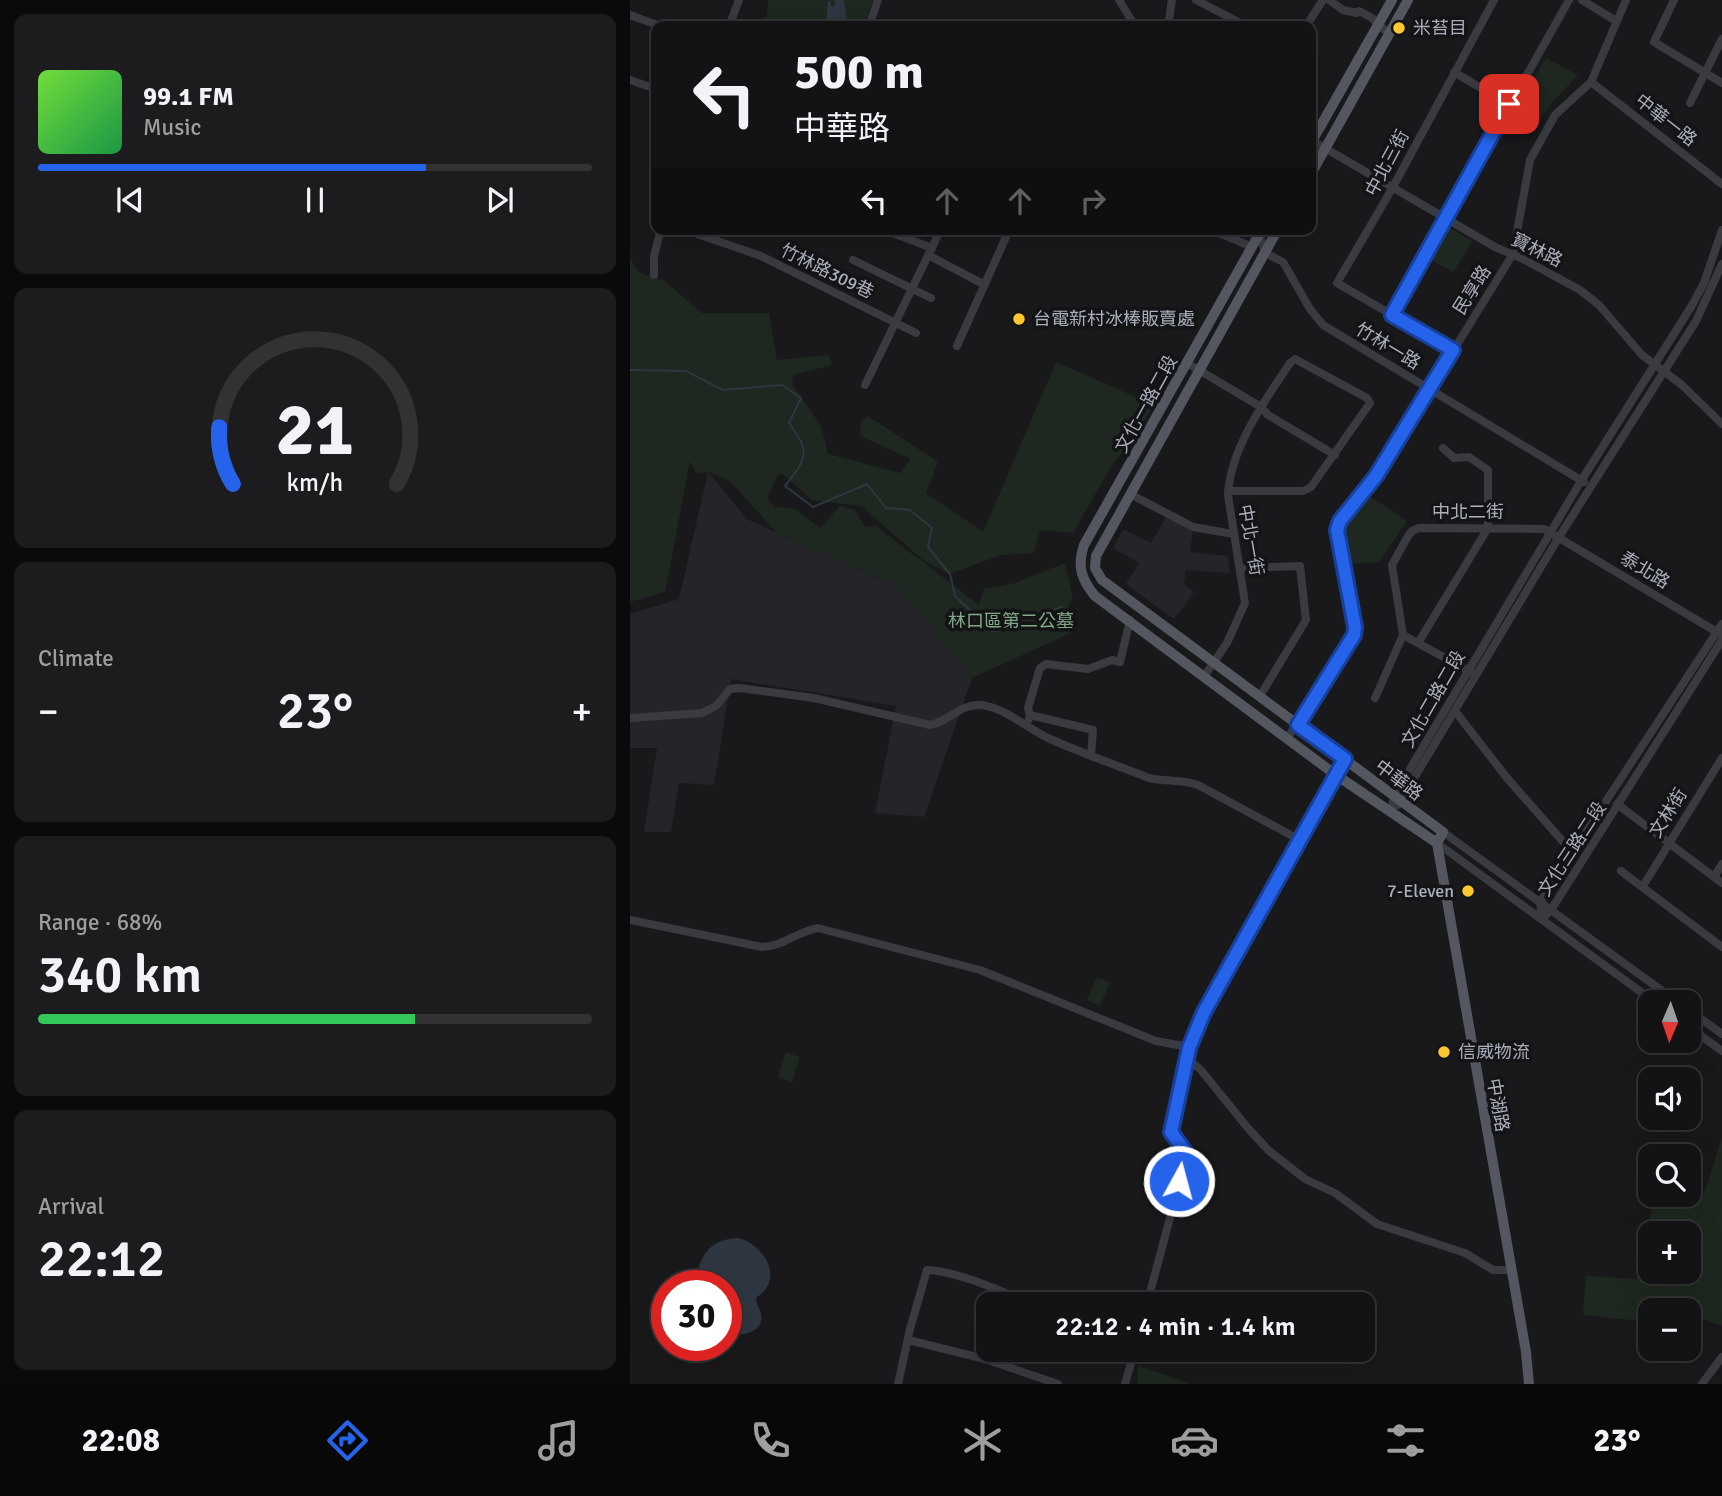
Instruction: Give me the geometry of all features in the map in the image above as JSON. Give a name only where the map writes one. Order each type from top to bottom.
[{"type":"main road","points":[[1316,133],[1392,0]]},
{"type":"main road","points":[[1316,165],[1408,0]]},
{"type":"main road","name":"文化一路二段","points":[[1096,596],[1080,573],[1079,559],[1084,545],[1258,235]]},
{"type":"main road","name":"文化一路二段","points":[[1102,580],[1095,568],[1096,556],[1275,235]]},
{"type":"main road","points":[[1252,247],[1265,253]]},
{"type":"main road","name":"中華路","points":[[1102,580],[1443,832]]},
{"type":"main road","name":"中華路","points":[[1096,596],[1336,775],[1437,843]]},
{"type":"main road","points":[[1437,843],[1443,832]]},
{"type":"main road","name":"中湖路","points":[[1437,843],[1527,1352],[1529,1384]]},
{"type":"street","points":[[731,21],[739,0]]},
{"type":"street","points":[[871,21],[878,0]]},
{"type":"street","points":[[1119,0],[1132,21]]},
{"type":"street","points":[[1169,21],[1172,0]]},
{"type":"street","points":[[1196,0],[1236,21]]},
{"type":"street","points":[[1310,21],[1323,0]]},
{"type":"street","points":[[1329,0],[1343,10],[1357,13],[1359,10],[1389,34]]},
{"type":"street","name":"中北三街","points":[[1453,350],[1337,283],[1393,187],[1494,0]]},
{"type":"street","points":[[1392,315],[1569,0]]},
{"type":"street","points":[[1582,0],[1616,21]]},
{"type":"street","name":"民享路","points":[[1288,737],[1354,635],[1355,627],[1337,530],[1340,521],[1376,476],[1513,254],[1530,160],[1555,115],[1591,82],[1626,0]]},
{"type":"street","points":[[1674,0],[1654,42],[1722,83]]},
{"type":"street","points":[[630,15],[651,23]]},
{"type":"street","points":[[1690,103],[1722,39]]},
{"type":"street","points":[[1454,72],[1509,104]]},
{"type":"street","points":[[630,80],[651,87]]},
{"type":"street","name":"中華一路","points":[[1591,82],[1722,184]]},
{"type":"street","name":"寶林路","points":[[1316,144],[1495,247],[1580,290],[1599,305],[1642,355],[1665,370],[1722,424]]},
{"type":"street","name":"文化二路二段","points":[[1391,813],[1468,671],[1703,283],[1722,230]]},
{"type":"street","points":[[654,275],[654,256],[659,235]]},
{"type":"street","name":"竹林路309巷","points":[[700,235],[761,256],[916,332]]},
{"type":"street","points":[[895,235],[930,251],[985,285]]},
{"type":"street","points":[[865,385],[938,235]]},
{"type":"street","points":[[957,346],[1006,235]]},
{"type":"street","points":[[1224,235],[1252,247]]},
{"type":"street","points":[[1261,235],[1265,253]]},
{"type":"street","name":"竹林一路","points":[[1265,253],[1283,262],[1323,325],[1591,486]]},
{"type":"street","points":[[853,260],[931,298]]},
{"type":"street","name":"文化二路二段","points":[[1398,799],[1665,370],[1700,312],[1722,264]]},
{"type":"street","name":"中北一街","points":[[1205,675],[1232,634],[1245,603],[1228,491],[1232,467],[1261,407],[1295,359],[1367,398],[1370,403],[1335,455]]},
{"type":"street","points":[[1187,363],[1335,455],[1311,487],[1303,491],[1228,491]]},
{"type":"street","points":[[1418,643],[1488,528],[1488,470],[1469,457],[1454,458],[1443,448]]},
{"type":"street","points":[[1130,494],[1193,527],[1233,534]]},
{"type":"street","name":"中北二街","points":[[1403,635],[1392,565],[1412,531],[1419,528],[1488,528],[1551,531]]},
{"type":"street","name":"泰北路","points":[[1551,531],[1721,633]]},
{"type":"street","points":[[1240,568],[1300,566],[1306,620],[1259,696]]},
{"type":"street","points":[[1027,727],[1030,715],[1028,708],[1040,668],[1046,664],[1088,668],[1112,660],[1120,662],[1130,620]]},
{"type":"street","name":"文化三路二段","points":[[1542,919],[1540,902],[1721,633]]},
{"type":"street","name":"文化三路二段","points":[[1542,919],[1551,910],[1619,806],[1721,633]]},
{"type":"street","points":[[1375,698],[1403,635],[1476,676]]},
{"type":"street","points":[[630,718],[702,713],[716,706],[730,689],[739,688],[814,698],[930,725],[939,723],[965,707],[979,705],[1018,720],[1047,738],[1149,778],[1185,780],[1198,785],[1300,840]]},
{"type":"street","points":[[1455,711],[1507,778],[1573,853]]},
{"type":"street","points":[[1030,715],[1093,730],[1091,755]]},
{"type":"street","name":"文林街","points":[[1643,886],[1722,758]]},
{"type":"street","points":[[1150,1292],[1187,1154],[1171,1132],[1189,1048],[1204,1012],[1345,759]]},
{"type":"street","points":[[1609,799],[1722,883]]},
{"type":"street","name":"中華路","points":[[1443,832],[1661,990]]},
{"type":"street","name":"中華路","points":[[1437,843],[1638,990]]},
{"type":"street","points":[[1714,877],[1722,864]]},
{"type":"street","points":[[1621,872],[1722,947]]},
{"type":"street","points":[[630,920],[762,947],[770,947],[807,930],[818,928],[980,970],[1143,1036],[1165,1044],[1189,1048]]},
{"type":"street","points":[[1701,1019],[1722,1034]]},
{"type":"street","points":[[1701,1036],[1722,1051]]},
{"type":"street","points":[[1188,1059],[1268,1150],[1305,1179],[1335,1193],[1377,1224],[1465,1253],[1493,1270],[1511,1270]]},
{"type":"street","points":[[898,1384],[927,1270],[938,1270],[1003,1292]]},
{"type":"street","points":[[908,1340],[985,1359],[1058,1384]]},
{"type":"street","points":[[1702,1384],[1722,1357]]},
{"type":"street","points":[[1125,1384],[1131,1362]]},
{"type":"shaded area","points":[[835,0],[844,0],[847,21],[826,21],[828,1],[834,7]]},
{"type":"shaded area","points":[[708,472],[747,519],[898,587],[972,678],[924,817],[875,813],[896,706],[731,679],[714,785],[679,783],[671,832],[644,832],[657,748],[630,748],[630,614],[679,599]]},
{"type":"shaded area","points":[[1167,516],[1193,530],[1190,552],[1228,556],[1230,573],[1186,570],[1184,584],[1194,592],[1174,619],[1126,584],[1139,563],[1113,548],[1123,529],[1151,543]]},
{"type":"shaded area","points":[[738,1238],[756,1248],[768,1263],[770,1273],[765,1290],[756,1298],[761,1314],[759,1326],[744,1334],[742,1270],[698,1270],[707,1251],[727,1239]]},
{"type":"green space","points":[[768,0],[873,0],[866,21],[757,21],[767,17]]},
{"type":"green space","points":[[1546,58],[1578,75],[1548,107],[1532,133],[1510,118]]},
{"type":"green space","points":[[1446,226],[1473,241],[1453,272],[1425,257]]},
{"type":"green space","name":"林口區第二公墓","points":[[630,259],[640,273],[663,280],[702,313],[769,313],[777,360],[829,355],[832,365],[793,375],[792,384],[821,426],[828,454],[900,473],[911,459],[860,436],[861,422],[868,416],[938,462],[926,493],[983,532],[1056,362],[1154,405],[1112,465],[1073,533],[1040,530],[1034,553],[1001,555],[949,574],[923,560],[861,506],[812,500],[783,474],[778,475],[767,498],[775,507],[793,508],[820,528],[840,506],[855,510],[865,527],[876,526],[979,605],[984,589],[1015,583],[1065,563],[1073,598],[1068,607],[1071,633],[972,678],[898,587],[776,532],[730,481],[708,472],[696,473],[690,461],[665,592],[630,602]]},
{"type":"green space","points":[[1368,495],[1407,521],[1379,562],[1351,564],[1344,526]]},
{"type":"green space","points":[[1097,977],[1110,982],[1100,1006],[1087,1000]]},
{"type":"green space","points":[[786,1052],[800,1057],[792,1082],[778,1077]]},
{"type":"green space","points":[[1722,1138],[1722,1326],[1701,1318],[1701,1298],[1638,1298],[1638,1321],[1583,1315],[1586,1276],[1637,1279],[1638,1274],[1638,1284],[1701,1284],[1701,1221],[1649,1221],[1652,1207],[1701,1207],[1701,1197]]},
{"type":"green space","points":[[1138,1365],[1190,1384],[1137,1384]]},
{"type":"waterway","points":[[630,370],[686,371],[723,390],[782,385],[801,398],[789,423],[801,442],[804,455],[798,469],[785,486],[813,507],[867,484],[886,508],[910,510],[932,528],[928,547],[950,574],[955,596],[992,631],[1029,627],[1046,613],[1062,607]]},
{"type":"place","name":"米苔目","points":[[1399,28]]},
{"type":"place","name":"台電新村冰棒販賣處","points":[[1019,319]]},
{"type":"place","name":"7-Eleven","points":[[1468,891]]},
{"type":"place","name":"信威物流","points":[[1444,1052]]},
{"type":"route","points":[[1179,1181],[1187,1154],[1171,1132],[1189,1048],[1204,1012],[1345,759],[1298,725],[1354,635],[1355,627],[1337,530],[1340,521],[1376,476],[1453,350],[1392,315],[1509,104]]}]
